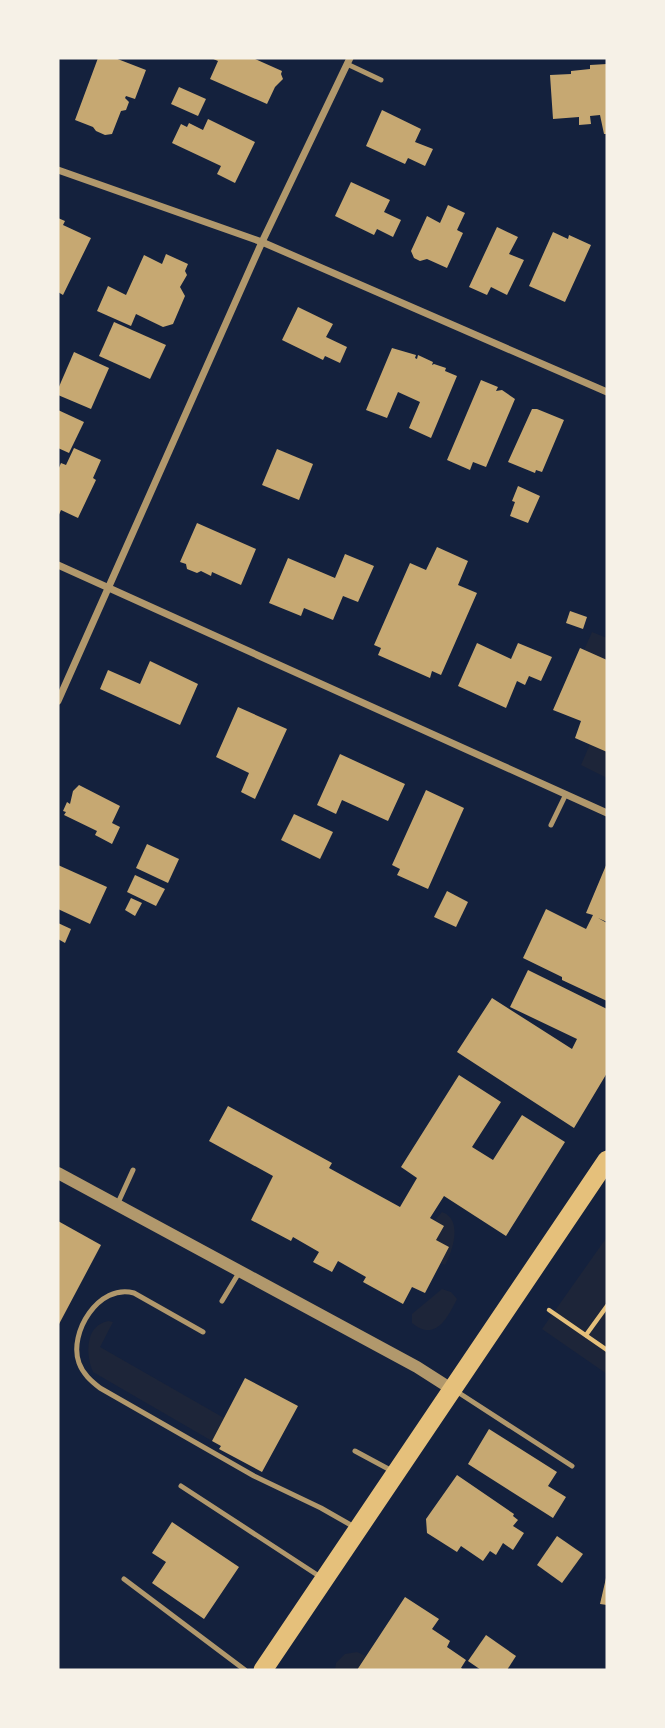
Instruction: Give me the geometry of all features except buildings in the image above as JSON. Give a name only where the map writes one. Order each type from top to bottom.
[{"type":"highway","points":[[263,1670],[607,1160]]},
{"type":"street","points":[[58,701],[262,242],[348,61]]},
{"type":"street","points":[[58,170],[262,242],[607,392]]},
{"type":"street","points":[[58,565],[607,813]]},
{"type":"street","points":[[58,1173],[417,1367],[453,1390]]},
{"type":"lane","points":[[348,61],[381,80]]},
{"type":"lane","points":[[551,825],[566,794]]},
{"type":"lane","points":[[117,1205],[133,1170]]},
{"type":"lane","points":[[222,1301],[240,1271]]},
{"type":"lane","points":[[203,1332],[134,1293],[126,1290],[115,1292],[104,1296],[89,1314],[79,1339],[78,1360],[88,1379],[100,1388],[254,1476],[321,1508],[358,1530]]},
{"type":"lane","points":[[453,1390],[572,1466]]},
{"type":"lane","points":[[355,1451],[397,1473]]},
{"type":"lane","points":[[181,1486],[325,1579]]},
{"type":"lane","points":[[124,1579],[245,1670]]},
{"type":"path","points":[[586,1335],[607,1306]]},
{"type":"path","points":[[550,1310],[607,1350]]},
{"type":"shaded area","points":[[592,632],[607,638],[607,660],[584,650]]},
{"type":"shaded area","points":[[590,744],[607,752],[607,778],[581,765]]},
{"type":"shaded area","points":[[442,1212],[452,1221],[454,1228],[453,1244],[445,1265],[441,1263],[449,1247],[436,1240],[444,1226],[435,1220]]},
{"type":"shaded area","points":[[607,1237],[607,1374],[542,1329]]},
{"type":"shaded area","points":[[442,1289],[451,1292],[457,1299],[439,1326],[427,1330],[412,1323],[412,1314]]},
{"type":"shaded area","points":[[113,1322],[100,1347],[224,1418],[212,1441],[93,1372],[88,1350],[91,1335],[100,1324]]},
{"type":"shaded area","points":[[357,1652],[366,1656],[357,1670],[335,1670],[336,1663],[345,1654]]}]
